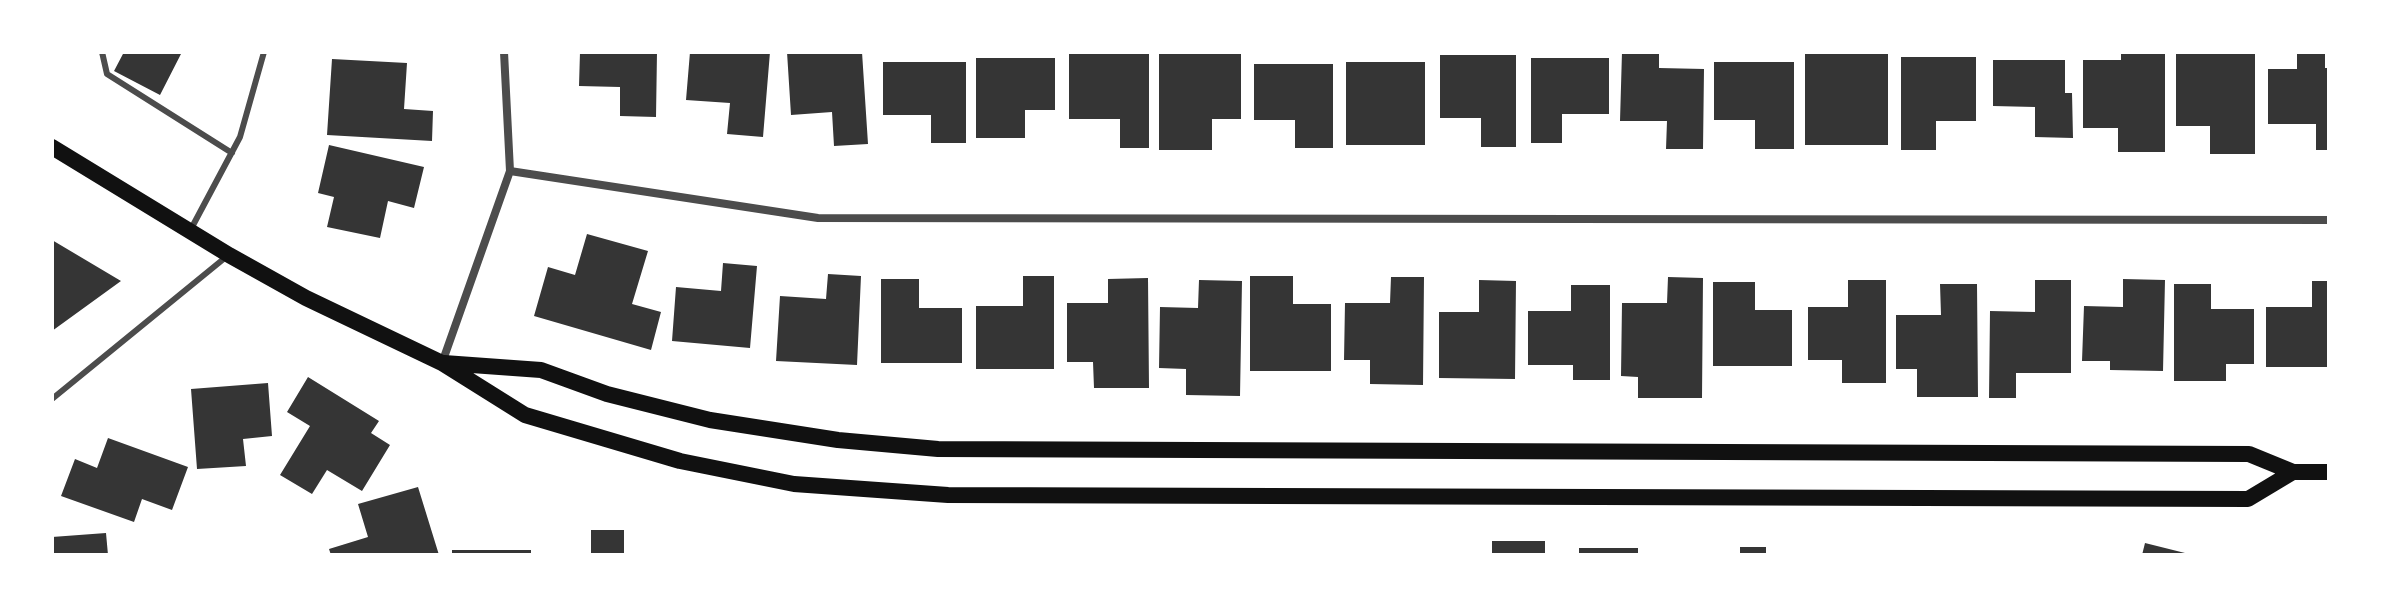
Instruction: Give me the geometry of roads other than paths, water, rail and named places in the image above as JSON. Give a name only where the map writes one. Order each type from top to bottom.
[{"type":"main road","points":[[52,147],[229,255],[306,298],[442,363],[525,415],[680,461],[794,484],[948,495],[2248,499],[2293,472]]},
{"type":"main road","points":[[442,363],[541,370],[607,394],[710,420],[838,440],[938,449],[2249,454],[2293,472],[2329,472]]},
{"type":"street","points":[[442,363],[510,171],[504,52]]},
{"type":"street","points":[[510,171],[818,218],[2329,220]]},
{"type":"lane","points":[[102,52],[107,74],[232,153]]},
{"type":"lane","points":[[190,231],[240,137],[264,52]]},
{"type":"lane","points":[[52,399],[229,255]]}]
